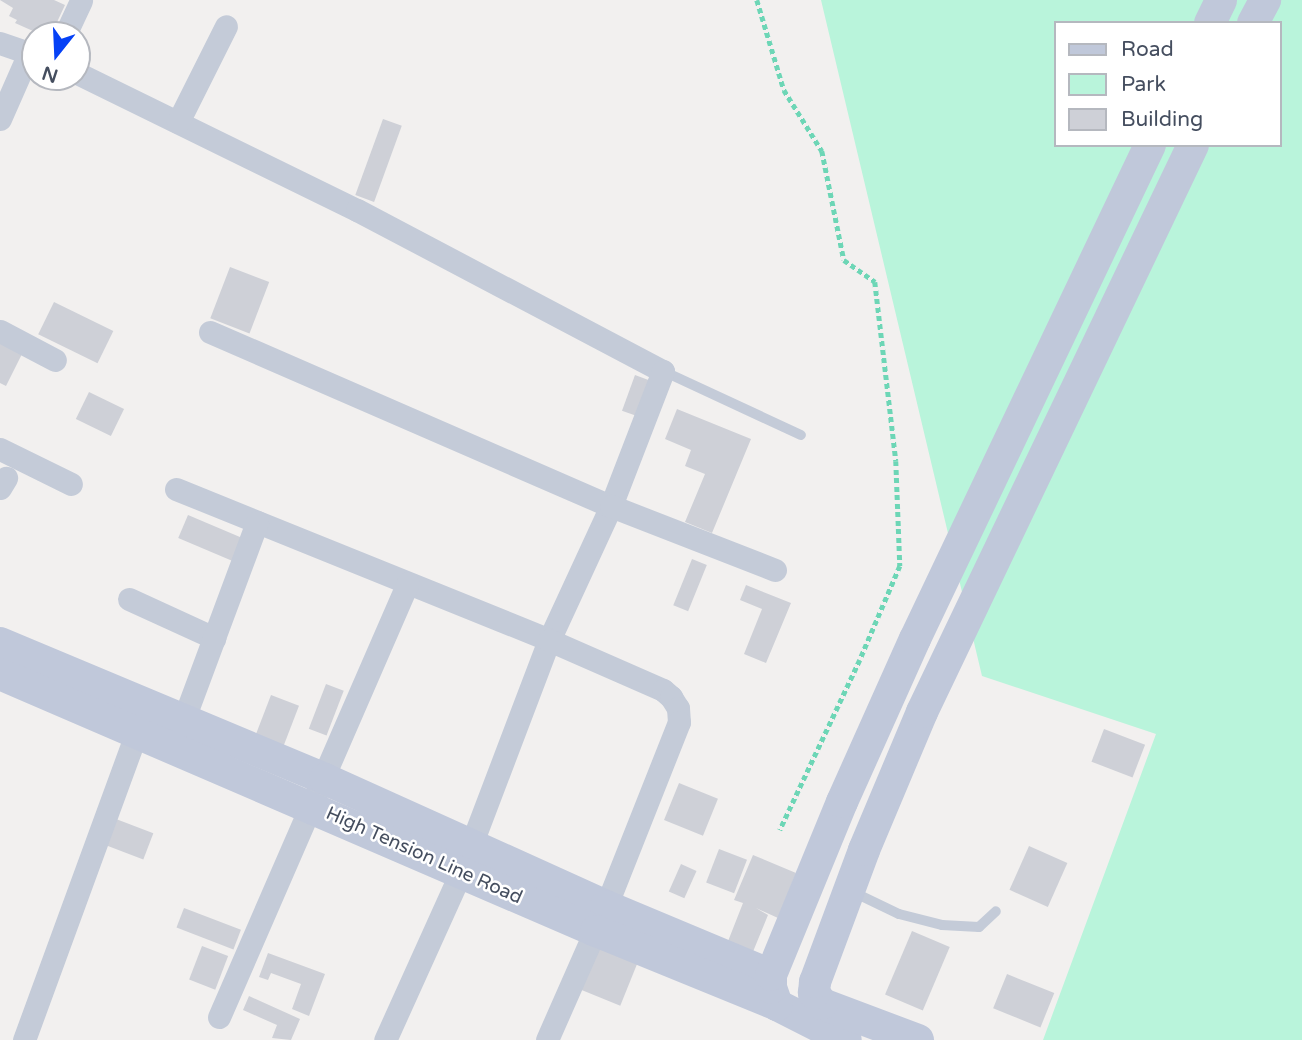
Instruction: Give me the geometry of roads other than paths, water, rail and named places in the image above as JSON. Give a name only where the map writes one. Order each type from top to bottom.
[{"type":"main road","points":[[1211,21],[1221,0]]},
{"type":"main road","points":[[1254,21],[1265,0]]},
{"type":"main road","points":[[774,990],[842,802],[915,639],[1149,147]]},
{"type":"main road","points":[[918,1040],[822,1004],[814,993],[815,982],[849,890],[922,712],[1192,147]]},
{"type":"main road","points":[[0,643],[142,719]]},
{"type":"main road","name":"High Tension Line Road","points":[[0,674],[142,719],[318,793],[601,919]]},
{"type":"main road","points":[[601,919],[774,990],[846,1040]]},
{"type":"street","points":[[71,21],[81,0]]},
{"type":"street","points":[[178,122],[226,26]]},
{"type":"street","points":[[0,43],[21,50]]},
{"type":"street","points":[[0,119],[21,76]]},
{"type":"street","points":[[91,80],[357,211],[663,371],[611,506],[549,640],[466,858],[385,1040]]},
{"type":"street","points":[[0,331],[55,360]]},
{"type":"street","points":[[210,332],[611,506],[775,570]]},
{"type":"street","points":[[0,449],[71,484]]},
{"type":"street","points":[[176,489],[549,640],[663,690],[678,708],[679,722],[601,919],[547,1040]]},
{"type":"street","points":[[178,734],[257,522]]},
{"type":"street","points":[[219,1017],[408,583]]},
{"type":"street","points":[[129,599],[214,638]]},
{"type":"street","points":[[24,1040],[142,719]]},
{"type":"lane","points":[[663,371],[802,435]]},
{"type":"lane","points":[[849,890],[899,914],[942,925],[979,927],[996,911]]}]
